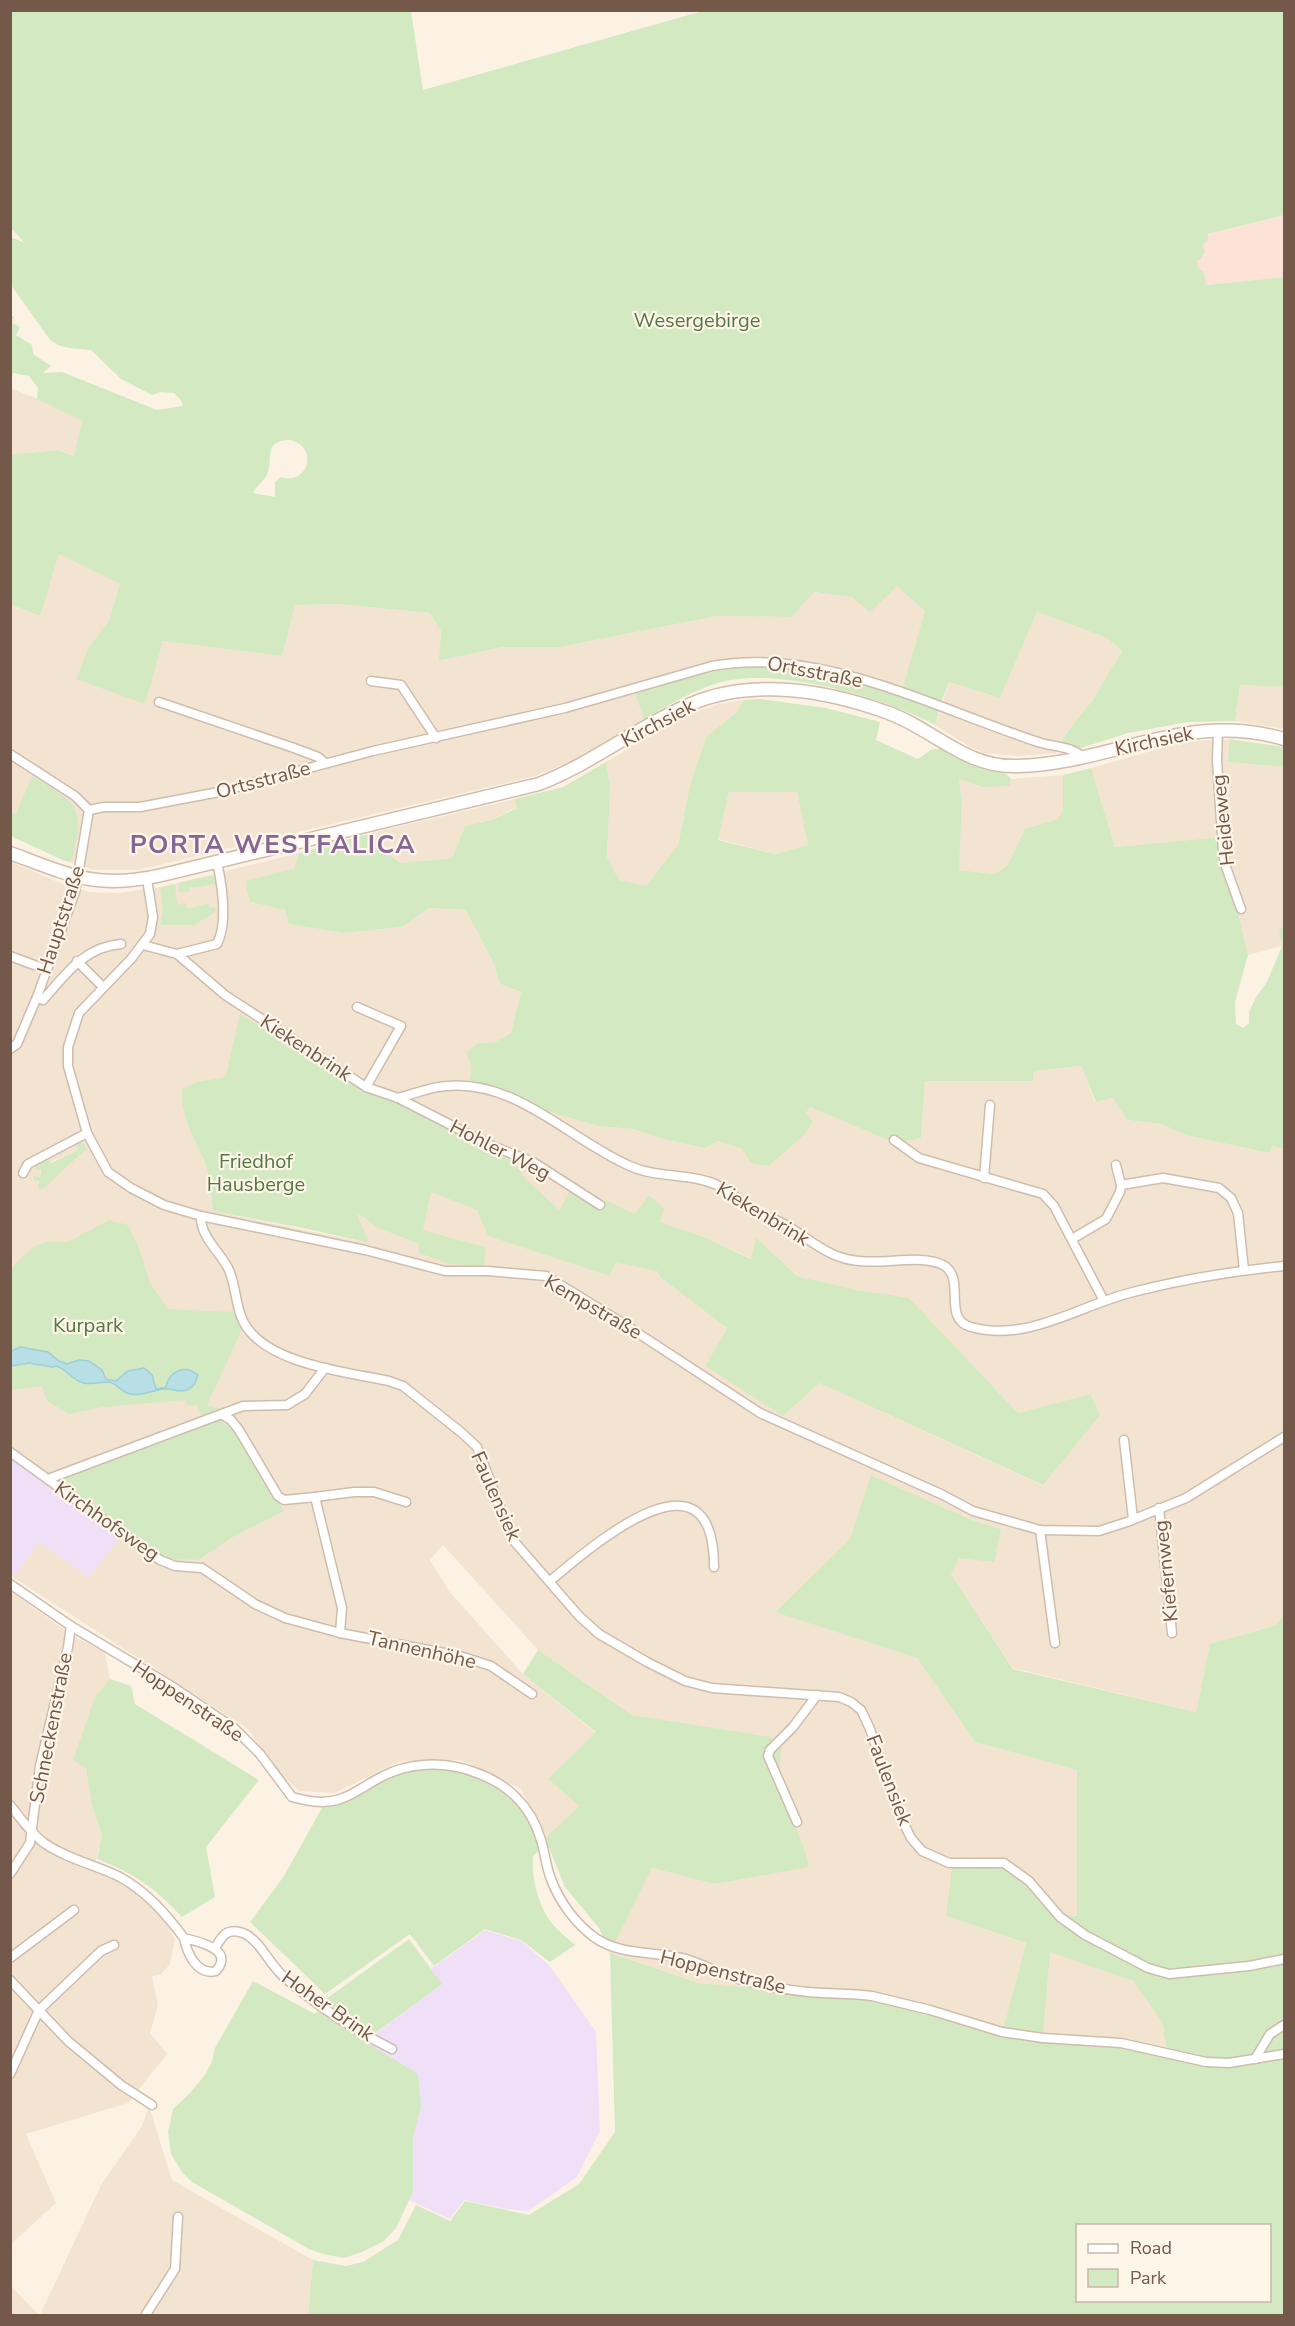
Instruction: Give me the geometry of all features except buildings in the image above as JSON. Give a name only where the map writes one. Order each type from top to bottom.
[{"type":"main road","name":"Kirchsiek","points":[[10,853],[78,878],[122,882],[147,879],[539,784],[580,765],[691,704],[738,690],[792,691],[834,698],[884,711],[922,728],[965,756],[998,766],[1038,765],[1083,757],[1161,738],[1218,729],[1258,732],[1284,739]]},
{"type":"main road","name":"Kirchsiek","points":[[10,845],[33,861]]},
{"type":"street","name":"Ortsstraße","points":[[89,810],[105,807],[140,807],[219,792],[373,751],[565,708],[733,662],[758,661],[787,664],[853,678],[1041,743],[1070,748],[1083,757]]},
{"type":"street","points":[[371,681],[401,685],[436,738]]},
{"type":"street","points":[[159,702],[302,751],[326,763]]},
{"type":"street","name":"Heideweg","points":[[1218,729],[1217,761],[1223,852],[1241,909]]},
{"type":"street","points":[[10,754],[75,796],[89,810]]},
{"type":"street","name":"Hauptstraße","points":[[10,1048],[17,1044],[37,997],[45,969],[75,892],[89,810]]},
{"type":"street","points":[[177,954],[217,944],[221,936],[224,916],[221,907],[222,887],[217,862]]},
{"type":"street","name":"Kempstraße","points":[[147,879],[153,917],[150,934],[143,945],[79,1013],[68,1047],[68,1066],[87,1132],[108,1172],[131,1188],[164,1205],[201,1216],[365,1250],[445,1270],[546,1276],[760,1413],[943,1495],[973,1511],[1040,1530],[1098,1531],[1133,1519],[1186,1498],[1284,1437]]},
{"type":"street","points":[[37,997],[43,1000],[77,961],[104,947],[121,944]]},
{"type":"street","name":"Kiekenbrink","points":[[143,945],[177,954],[225,995],[366,1087],[398,1098],[446,1086],[488,1088],[538,1112],[610,1157],[632,1167],[651,1173],[711,1182],[723,1188],[749,1208],[780,1222],[827,1252],[844,1259],[885,1263],[920,1260],[937,1263],[951,1270],[958,1318],[969,1327],[1012,1331],[1030,1328],[1130,1293],[1205,1275],[1284,1266]]},
{"type":"street","points":[[10,956],[45,969]]},
{"type":"street","points":[[77,961],[103,987]]},
{"type":"street","points":[[357,1007],[401,1026],[366,1087]]},
{"type":"street","name":"Hohler Weg","points":[[398,1098],[490,1145],[533,1162],[600,1205]]},
{"type":"street","points":[[984,1178],[990,1105]]},
{"type":"street","points":[[23,1173],[28,1164],[87,1132]]},
{"type":"street","points":[[894,1140],[919,1158],[1043,1194],[1054,1206],[1104,1301]]},
{"type":"street","points":[[1072,1239],[1106,1219],[1120,1192],[1121,1185],[1116,1165]]},
{"type":"street","points":[[1121,1185],[1163,1178],[1219,1188],[1231,1198],[1238,1213],[1244,1270]]},
{"type":"street","name":"Faulensiek","points":[[201,1216],[201,1227],[230,1270],[236,1302],[244,1323],[255,1337],[281,1354],[325,1368],[403,1386],[462,1433],[477,1447],[513,1540],[579,1616],[599,1634],[647,1662],[685,1680],[712,1688],[839,1697],[851,1702],[861,1710],[870,1729],[900,1816],[911,1838],[922,1851],[949,1863],[1004,1863],[1029,1881],[1060,1917],[1085,1935],[1148,1968],[1169,1974],[1249,1966],[1284,1959]]},
{"type":"street","points":[[48,1479],[243,1406],[287,1405],[305,1394],[325,1368]]},
{"type":"street","points":[[223,1415],[231,1420],[239,1430],[278,1496],[284,1500],[374,1492],[406,1502]]},
{"type":"street","points":[[1124,1440],[1133,1519]]},
{"type":"street","name":"Kirchhofsweg","points":[[10,1452],[160,1560],[175,1566],[202,1568],[272,1613],[340,1633]]},
{"type":"street","points":[[315,1497],[342,1608],[340,1633]]},
{"type":"street","points":[[550,1581],[604,1536],[632,1519],[653,1510],[672,1506],[690,1509],[698,1514],[706,1525],[714,1546],[714,1567]]},
{"type":"street","name":"Kiefernweg","points":[[1159,1508],[1172,1633]]},
{"type":"street","points":[[1040,1530],[1055,1643]]},
{"type":"street","name":"Hoppenstraße","points":[[10,1584],[71,1626],[173,1687],[234,1728],[260,1754],[292,1797],[313,1802],[338,1800],[383,1776],[410,1766],[447,1764],[502,1784],[523,1804],[535,1823],[550,1878],[559,1898],[576,1921],[607,1946],[686,1959],[724,1976],[747,1982],[810,1992],[872,1996],[930,2010],[1002,2032],[1043,2038],[1121,2043],[1206,2062],[1229,2063],[1284,2054]]},
{"type":"street","name":"Schneckenstraße","points":[[10,1874],[26,1851],[32,1830],[40,1766],[71,1626]]},
{"type":"street","name":"Tannenhöhe","points":[[340,1633],[459,1656],[491,1666],[532,1694]]},
{"type":"street","points":[[797,1822],[768,1755],[817,1695]]},
{"type":"street","points":[[10,1805],[43,1842],[52,1848],[121,1878],[153,1899],[184,1938],[198,1967],[205,1972],[216,1971],[219,1967],[220,1953],[215,1948],[184,1938]]},
{"type":"street","points":[[10,1958],[74,1910]]},
{"type":"street","name":"Hoher Brink","points":[[215,1948],[223,1934],[230,1931],[241,1932],[252,1937],[268,1960],[284,1977],[363,2034],[392,2049]]},
{"type":"street","points":[[10,2074],[39,2010],[100,1951],[114,1945]]},
{"type":"street","points":[[10,1980],[95,2064],[152,2105]]},
{"type":"street","points":[[1254,2059],[1270,2034],[1284,2025]]},
{"type":"street","points":[[145,2316],[175,2269],[178,2217]]},
{"type":"shaded area","points":[[1284,215],[1284,277],[1205,285],[1204,272],[1198,268],[1197,261],[1201,259],[1204,252],[1200,247],[1206,235]]},
{"type":"shaded area","points":[[10,388],[46,402],[82,421],[75,456],[57,450],[11,455]]},
{"type":"shaded area","points":[[59,553],[120,584],[109,620],[89,647],[144,703],[163,641],[282,656],[294,605],[338,604],[430,613],[441,631],[440,661],[502,647],[560,647],[717,616],[792,617],[813,592],[852,597],[897,586],[926,610],[900,696],[803,669],[636,694],[644,719],[577,759],[535,776],[138,870],[94,870],[65,861],[11,836],[10,605],[40,616]]},
{"type":"shaded area","points":[[1037,612],[1107,638],[1122,651],[1092,701],[1073,724],[1056,753],[1019,756],[984,753],[935,725],[949,682],[1000,698]]},
{"type":"shaded area","points":[[1240,685],[1284,687],[1284,729],[1235,721]]},
{"type":"shaded area","points":[[744,700],[736,713],[707,736],[691,780],[678,845],[646,887],[619,880],[607,857],[610,788],[606,762],[681,717],[718,704]]},
{"type":"shaded area","points":[[1229,739],[1228,762],[1284,767],[1284,928],[1280,930],[1282,946],[1248,955],[1221,837],[1115,847],[1091,768],[1186,741]]},
{"type":"shaded area","points":[[1063,775],[1063,809],[1058,819],[1025,829],[1007,866],[994,874],[958,870],[962,799],[959,779],[1010,786],[1011,779]]},
{"type":"shaded area","points":[[729,792],[797,792],[808,845],[775,854],[718,839]]},
{"type":"shaded area","points":[[515,799],[517,807],[493,819],[465,826],[452,858],[401,863],[368,834]]},
{"type":"shaded area","points":[[299,853],[295,869],[250,902],[285,910],[290,924],[344,933],[402,927],[429,908],[466,910],[493,962],[500,984],[521,992],[511,1033],[495,1042],[478,1043],[469,1080],[495,1086],[540,1109],[598,1126],[633,1129],[663,1139],[705,1148],[718,1141],[742,1149],[806,1113],[810,1107],[897,1144],[921,1138],[925,1081],[1033,1081],[1034,1071],[1081,1066],[1095,1102],[1113,1098],[1127,1120],[1161,1124],[1186,1135],[1269,1153],[1272,1146],[1284,1149],[1284,1614],[1276,1625],[1210,1644],[1196,1712],[1013,1668],[951,1574],[958,1558],[1001,1529],[972,1520],[871,1475],[850,1539],[776,1611],[917,1658],[975,1742],[1077,1770],[1077,1916],[1066,1915],[1050,1898],[946,1916],[1026,1943],[1002,2035],[872,1999],[699,1983],[610,1953],[652,1868],[714,1884],[804,1848],[778,1784],[781,1740],[632,1715],[538,1650],[443,1545],[430,1560],[449,1591],[523,1674],[596,1733],[548,1779],[579,1806],[545,1838],[521,1789],[461,1760],[400,1761],[335,1793],[299,1791],[279,1773],[248,1729],[11,1576],[10,861],[65,885],[90,892],[118,893],[160,887]],"holes":[[[222,1078],[423,1230],[486,1247],[419,1244],[378,1228],[355,1211],[368,1243],[213,1211],[209,1177],[204,1161],[199,1081]],[[75,1143],[87,1148],[38,1184],[41,1170],[35,1169],[78,1150]],[[649,1195],[659,1222],[704,1237],[752,1259],[756,1237],[797,1276],[909,1299],[1018,1413],[1090,1394],[1042,1485],[819,1383],[705,1366],[727,1328],[661,1278],[657,1271]]]},
{"type":"shaded area","points":[[10,1458],[121,1536],[89,1577],[39,1542],[15,1576],[11,1573]]},
{"type":"shaded area","points":[[11,1592],[66,1631],[105,1653],[110,1679],[95,1697],[86,1768],[92,1807],[102,1835],[94,1869],[145,1897],[161,1915],[175,1939],[170,1964],[160,1975],[152,1976],[158,2005],[150,2033],[167,2054],[128,2103],[26,2134],[56,2203],[11,2244]]},
{"type":"shaded area","points":[[485,1930],[521,1941],[550,1966],[596,2032],[600,2131],[577,2177],[528,2211],[464,2200],[450,2219],[409,2200],[413,2192],[413,2137],[421,2108],[364,2042],[441,1984],[431,1969]]},
{"type":"shaded area","points":[[1050,1951],[1133,1981],[1162,2022],[1168,2057],[1043,2039]]},
{"type":"shaded area","points":[[149,2106],[172,2180],[313,2260],[308,2315],[40,2315],[101,2185],[142,2126]]},
{"type":"shaded area","points":[[11,2286],[39,2315],[11,2315]]},
{"type":"green space","name":"Wesergebirge","points":[[11,11],[411,11],[423,90],[703,11],[1284,11],[1284,215],[1208,234],[1208,239],[1202,246],[1205,251],[1201,259],[1197,261],[1198,268],[1204,272],[1206,285],[1284,277],[1284,687],[1240,685],[1235,721],[1188,722],[1128,733],[1081,748],[1060,744],[1092,701],[1122,651],[1107,638],[1037,612],[1000,698],[949,682],[940,705],[902,690],[925,611],[897,586],[870,612],[852,597],[814,592],[792,617],[717,616],[560,647],[502,647],[439,661],[441,631],[430,613],[338,604],[295,605],[282,656],[163,641],[145,704],[76,679],[89,647],[109,620],[120,584],[59,554],[40,616],[11,605],[11,455],[57,450],[74,456],[82,421],[37,399],[38,388],[29,376],[13,373],[11,380],[11,315],[14,317],[12,323],[20,327],[16,335],[32,345],[33,354],[51,366],[43,373],[62,372],[157,410],[183,406],[174,393],[160,392],[152,395],[121,379],[91,350],[69,348],[50,340],[11,285],[11,237],[25,243],[11,228]],"holes":[[[290,440],[305,450],[307,457],[304,471],[298,476],[280,477],[275,482],[275,497],[253,493],[266,477],[270,453],[275,444]]]},
{"type":"green space","points":[[747,664],[803,669],[858,681],[939,710],[935,725],[863,696],[807,683],[754,678],[731,680],[708,687],[644,719],[635,693],[710,670]]},
{"type":"green space","points":[[760,699],[826,708],[880,722],[876,740],[918,759],[931,750],[941,748],[976,767],[1006,774],[1011,779],[1010,786],[983,787],[959,779],[962,799],[959,870],[994,874],[1007,866],[1025,829],[1058,819],[1063,809],[1063,775],[1091,768],[1115,847],[1221,837],[1248,955],[1235,1002],[1236,1024],[1243,1028],[1249,1023],[1249,1012],[1267,982],[1282,946],[1279,929],[1284,928],[1284,1149],[1272,1146],[1269,1153],[1186,1135],[1161,1124],[1127,1120],[1113,1098],[1096,1102],[1081,1066],[1034,1071],[1033,1081],[925,1081],[921,1138],[897,1144],[810,1107],[806,1113],[813,1121],[806,1133],[769,1166],[751,1163],[742,1149],[718,1141],[705,1148],[663,1139],[633,1129],[598,1126],[540,1109],[495,1086],[469,1080],[472,1066],[466,1053],[478,1043],[495,1042],[511,1033],[521,992],[500,984],[493,962],[466,910],[429,908],[402,927],[344,933],[289,924],[285,910],[250,902],[245,881],[294,869],[299,853],[368,834],[401,863],[452,858],[465,826],[494,819],[517,808],[515,799],[563,787],[606,762],[610,788],[607,857],[619,880],[646,886],[678,845],[691,780],[707,736],[736,713],[744,700]],"holes":[[[729,792],[797,792],[808,845],[775,854],[718,840]]]},
{"type":"green space","points":[[1229,739],[1284,747],[1284,767],[1228,762]]},
{"type":"green space","points":[[32,776],[59,793],[74,807],[78,826],[73,857],[70,861],[65,861],[11,836],[11,812],[16,814]]},
{"type":"green space","points":[[216,875],[219,888],[213,884],[193,888],[191,886],[190,891],[179,893],[179,883]]},
{"type":"green space","points":[[175,884],[177,905],[186,903],[187,909],[209,903],[210,908],[216,907],[217,911],[194,925],[160,925],[163,912],[160,888]]},
{"type":"green space","name":"Friedhof Hausberge","points":[[240,1014],[358,1087],[415,1111],[505,1156],[515,1163],[525,1178],[559,1210],[571,1190],[599,1209],[605,1200],[635,1214],[649,1195],[664,1208],[660,1222],[704,1237],[751,1259],[756,1237],[797,1276],[857,1290],[909,1298],[1018,1413],[1090,1394],[1100,1415],[1043,1485],[819,1383],[783,1416],[705,1366],[727,1328],[661,1278],[657,1271],[616,1262],[610,1276],[488,1236],[477,1210],[431,1192],[423,1230],[486,1247],[484,1266],[449,1264],[419,1253],[419,1244],[378,1228],[356,1212],[369,1243],[213,1211],[208,1173],[183,1108],[182,1089],[199,1081],[222,1078],[226,1075]]},
{"type":"green space","points":[[81,1141],[87,1148],[42,1190],[38,1187],[39,1181],[33,1179],[34,1176],[40,1177],[41,1170],[35,1169],[37,1163],[47,1156],[51,1163],[78,1150],[75,1143]]},
{"type":"green space","name":"Kurpark","points":[[109,1220],[128,1225],[140,1251],[150,1283],[168,1309],[236,1312],[243,1327],[207,1405],[222,1409],[202,1417],[197,1405],[187,1406],[185,1400],[103,1407],[69,1414],[47,1401],[42,1386],[11,1390],[10,1269],[33,1247],[45,1242],[68,1242]]},
{"type":"green space","points":[[221,1421],[236,1432],[284,1511],[239,1533],[198,1560],[173,1559],[158,1554],[56,1481],[206,1422]]},
{"type":"green space","points":[[871,1475],[972,1520],[1001,1529],[994,1562],[959,1558],[951,1574],[1013,1669],[1196,1712],[1210,1644],[1276,1625],[1284,1614],[1284,2315],[308,2316],[313,2260],[346,2266],[363,2262],[398,2240],[416,2205],[450,2221],[465,2201],[529,2215],[579,2184],[615,2132],[610,1953],[699,1983],[872,1999],[1002,2034],[1026,1943],[946,1916],[952,1868],[1000,1865],[1050,1898],[1066,1915],[1077,1916],[1077,1770],[975,1742],[917,1658],[775,1612],[850,1539]],"holes":[[[1050,1952],[1133,1981],[1162,2022],[1168,2056],[1120,2045],[1043,2039]]]},
{"type":"green space","points":[[538,1650],[632,1715],[782,1739],[778,1784],[804,1848],[809,1867],[714,1884],[652,1868],[610,1953],[599,1928],[565,1887],[545,1838],[579,1806],[548,1779],[596,1732],[523,1674]]},
{"type":"green space","points":[[110,1679],[131,1686],[135,1704],[259,1780],[206,1847],[215,1897],[182,1917],[143,1882],[97,1859],[102,1835],[92,1807],[86,1768],[73,1760],[95,1697]]},
{"type":"green space","points":[[444,1766],[495,1784],[514,1799],[538,1843],[539,1850],[533,1856],[533,1864],[534,1881],[539,1898],[550,1921],[575,1945],[550,1962],[521,1940],[485,1929],[434,1966],[410,1934],[325,1994],[250,1922],[284,1876],[323,1806],[391,1775],[413,1769]]},
{"type":"green space","points":[[409,1939],[442,1984],[364,2041],[418,2074],[421,2108],[413,2137],[413,2192],[396,2228],[384,2241],[344,2258],[323,2254],[309,2249],[192,2182],[182,2172],[171,2154],[168,2132],[173,2109],[205,2075],[215,2048],[253,1981],[315,2014],[326,1999]]},
{"type":"water","points":[[20,1347],[48,1352],[67,1364],[79,1360],[89,1361],[102,1370],[106,1379],[116,1381],[128,1371],[144,1368],[152,1375],[156,1389],[166,1387],[170,1377],[178,1371],[188,1370],[198,1375],[194,1384],[187,1390],[164,1389],[132,1394],[124,1392],[110,1382],[83,1383],[56,1366],[29,1363],[11,1366],[11,1351]]},
{"type":"district","name":"PORTA WESTFALICA","points":[[273,844]]}]
